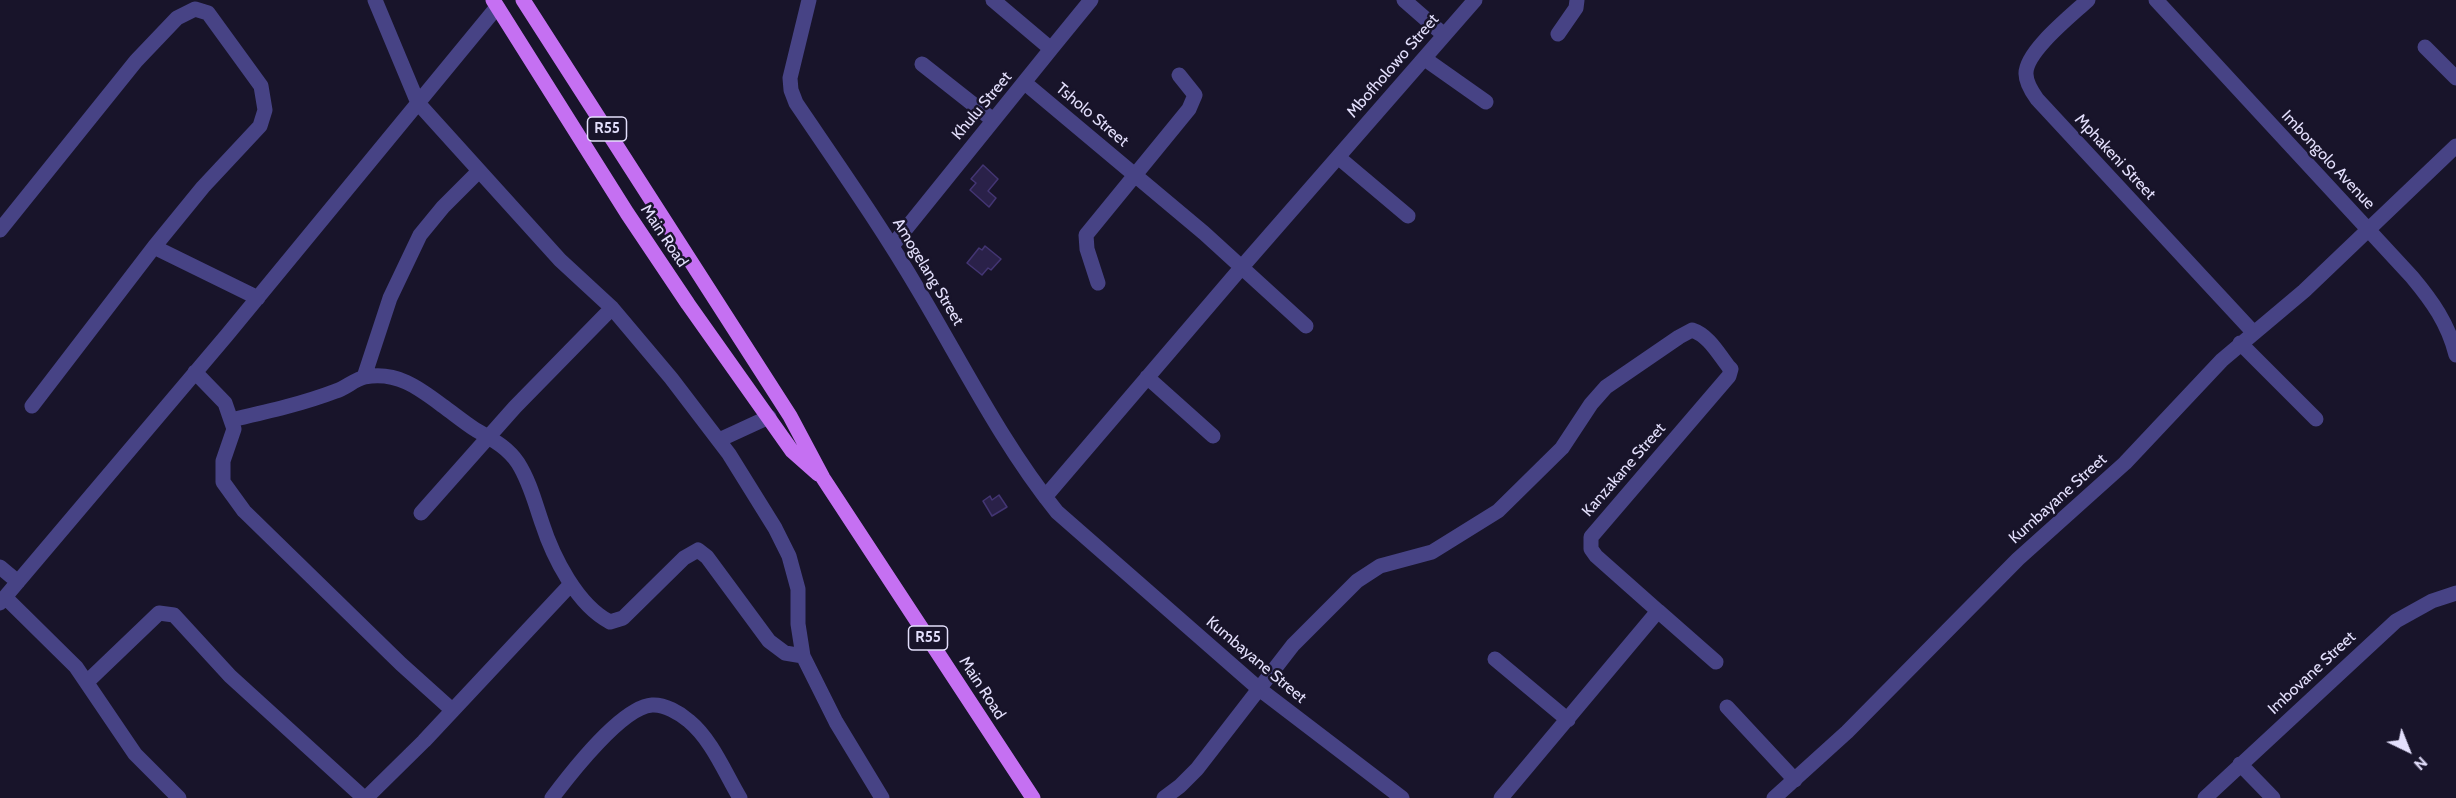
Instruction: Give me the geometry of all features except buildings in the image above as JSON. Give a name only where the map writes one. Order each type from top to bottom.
[{"type":"main road","name":"Main Road","points":[[523,0],[790,416],[823,478],[1033,798]]},
{"type":"main road","name":"Main Road","points":[[495,3],[627,213],[688,304],[792,451],[823,478]]},
{"type":"street","points":[[375,0],[418,104],[560,260],[612,308],[671,378],[718,440],[775,528],[789,556],[798,589],[798,624],[803,656],[836,723],[882,798]]},
{"type":"street","name":"Amogelang Street","points":[[809,0],[790,78],[791,90],[796,103],[892,246],[1007,440],[1045,497],[1057,512],[1092,543]]},
{"type":"street","points":[[993,0],[1051,49]]},
{"type":"street","name":"Khulu Street","points":[[892,246],[1091,0]]},
{"type":"street","points":[[1404,0],[1444,35]]},
{"type":"street","name":"Mbofholowo Street","points":[[1045,497],[1475,0]]},
{"type":"street","points":[[1558,34],[1576,8],[1577,0]]},
{"type":"street","name":"Mphakeni Street","points":[[2088,0],[2034,53],[2025,73],[2032,91],[2253,332]]},
{"type":"street","points":[[179,798],[135,754],[115,728],[88,681],[42,632],[2,600],[258,298],[418,104],[495,3]]},
{"type":"street","name":"Imbongolo Avenue","points":[[2166,3],[2431,300],[2451,334],[2456,355]]},
{"type":"street","points":[[0,230],[136,61],[177,18],[195,9],[208,13],[261,86],[265,110],[260,126],[203,187],[154,247],[32,406]]},
{"type":"street","points":[[2425,47],[2456,78]]},
{"type":"street","points":[[1425,58],[1486,102]]},
{"type":"street","points":[[922,64],[993,120]]},
{"type":"street","points":[[1098,283],[1087,249],[1086,235],[1189,109],[1194,99],[1193,91],[1179,75]]},
{"type":"street","name":"Tsholo Street","points":[[1025,82],[1135,174],[1241,268]]},
{"type":"street","name":"Kumbayane Street","points":[[1774,798],[1847,732],[2018,559],[2125,463],[2202,380],[2240,343],[2304,291],[2456,146]]},
{"type":"street","points":[[1338,156],[1408,216]]},
{"type":"street","points":[[364,377],[390,298],[420,235],[443,207],[479,171]]},
{"type":"street","points":[[154,247],[258,298]]},
{"type":"street","points":[[1241,268],[1306,326]]},
{"type":"street","points":[[421,513],[488,436],[612,308]]},
{"type":"street","name":"Kanzakane Street","points":[[1258,688],[1293,645],[1357,581],[1380,566],[1432,552],[1498,511],[1562,448],[1591,404],[1606,387],[1692,330],[1701,334],[1731,369],[1730,375],[1591,537],[1591,549],[1596,556],[1716,662]]},
{"type":"street","points":[[2240,343],[2316,419]]},
{"type":"street","points":[[195,372],[225,403],[231,420],[234,429],[223,461],[223,482],[244,511],[401,664],[451,709]]},
{"type":"street","points":[[231,420],[338,391],[364,377],[399,377],[502,444],[518,463],[530,485],[542,525],[556,557],[571,584],[600,616],[610,622],[624,618],[684,558],[698,550],[707,557],[768,641],[785,653],[803,656]]},
{"type":"street","points":[[1147,377],[1213,436]]},
{"type":"street","points":[[718,440],[769,417]]},
{"type":"street","name":"Kumbayane Street","points":[[1092,543],[1258,688],[1397,796]]},
{"type":"street","points":[[0,567],[18,582]]},
{"type":"street","points":[[88,681],[159,613],[174,615],[230,676],[365,798],[424,741],[451,709],[571,584]]},
{"type":"street","name":"Imbovane Street","points":[[2205,798],[2396,621],[2432,601],[2456,593]]},
{"type":"street","points":[[1501,798],[1658,611]]},
{"type":"street","points":[[1495,659],[1568,720]]},
{"type":"street","points":[[1164,798],[1197,769],[1258,688]]},
{"type":"street","points":[[552,798],[608,732],[639,708],[654,704],[675,711],[690,722],[704,738],[738,797]]},
{"type":"street","points":[[1727,707],[1795,780]]},
{"type":"street","points":[[2240,764],[2273,798]]}]
